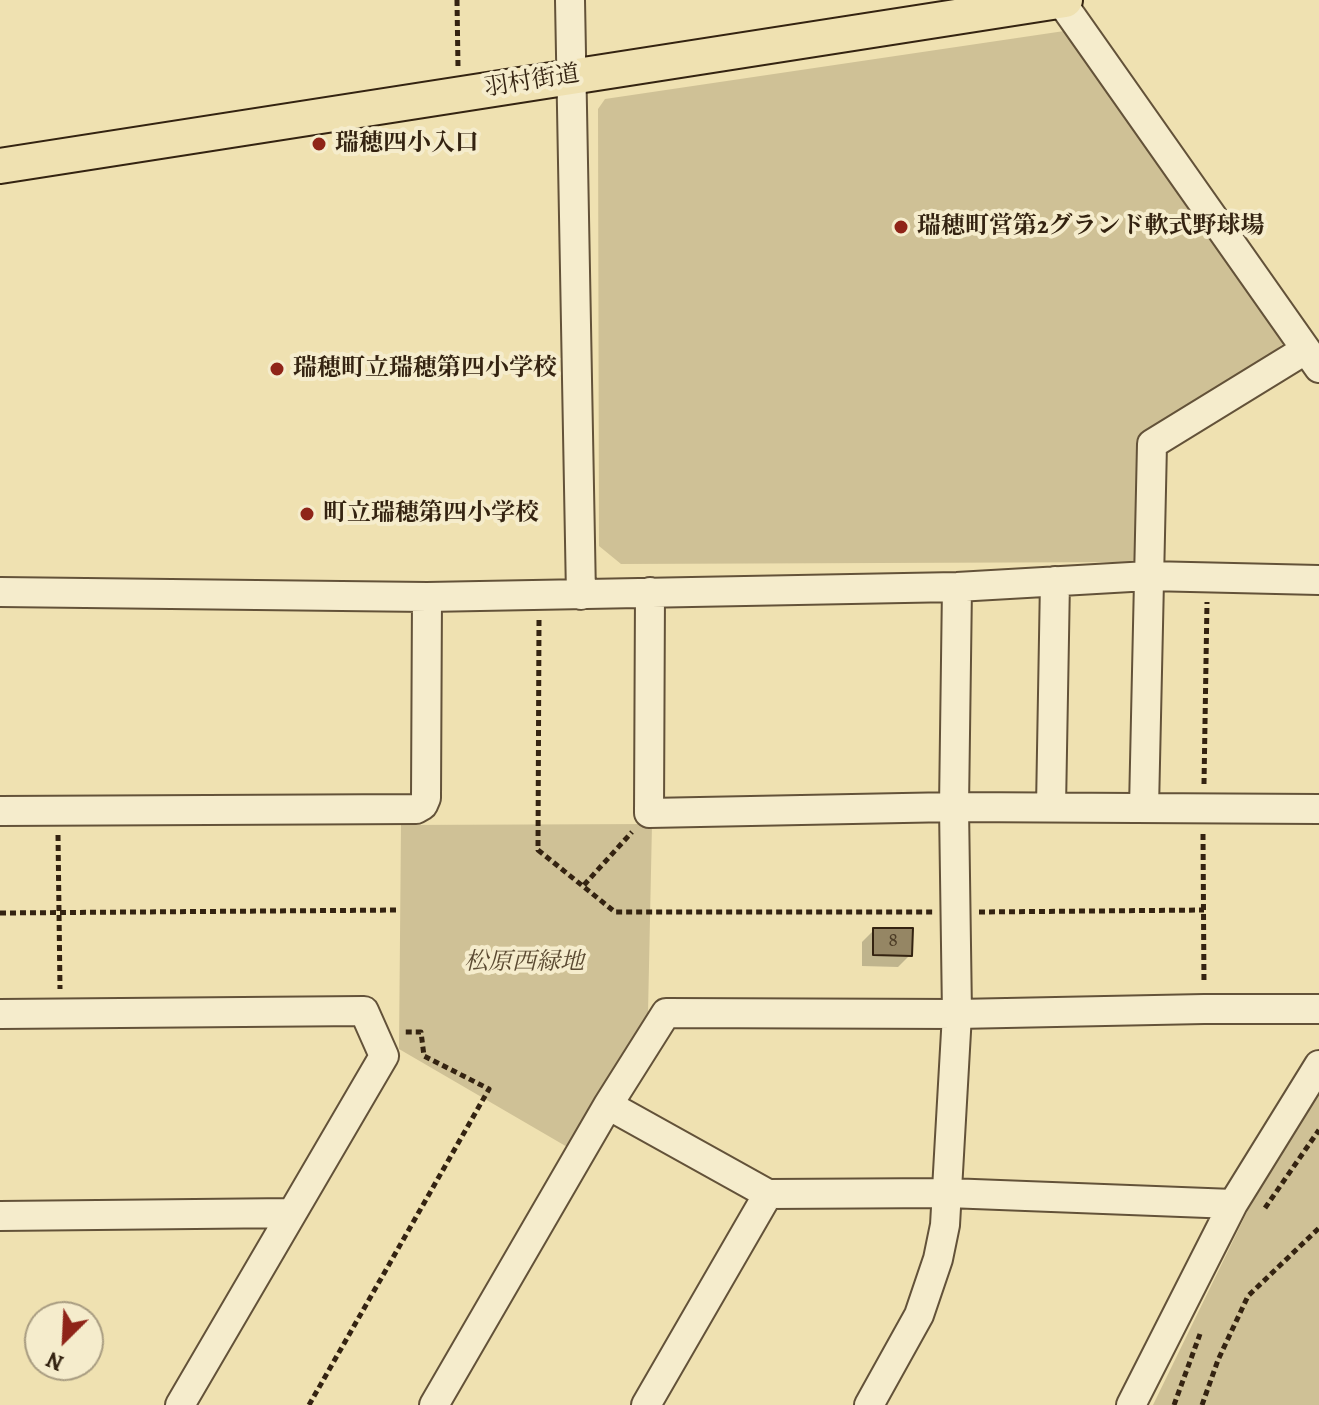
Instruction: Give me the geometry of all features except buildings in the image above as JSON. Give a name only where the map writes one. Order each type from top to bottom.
[{"type":"main road","name":"羽村街道","points":[[0,166],[1062,0]]},
{"type":"street","points":[[570,0],[581,595]]},
{"type":"street","points":[[1062,0],[1312,359],[1152,444],[1144,808]]},
{"type":"street","points":[[0,592],[427,597],[957,587],[1148,576],[1319,580]]},
{"type":"street","points":[[1051,807],[1055,581]]},
{"type":"street","points":[[869,1405],[919,1315],[938,1259],[945,1225],[957,1014],[954,807],[957,587]]},
{"type":"street","points":[[650,592],[649,813],[954,807],[1319,809]]},
{"type":"street","points":[[0,811],[416,809],[423,805],[426,798],[427,597]]},
{"type":"street","points":[[434,1405],[608,1105],[666,1013],[957,1014],[1319,1009]]},
{"type":"street","points":[[0,1014],[364,1011],[384,1056],[180,1405]]},
{"type":"street","points":[[1131,1405],[1233,1204],[1319,1065]]},
{"type":"street","points":[[608,1105],[768,1194],[948,1193],[1233,1204]]},
{"type":"street","points":[[646,1405],[768,1194]]},
{"type":"street","points":[[0,1216],[292,1213]]},
{"type":"path","points":[[457,0],[458,94]]},
{"type":"path","points":[[539,595],[538,850],[615,912],[650,913]]},
{"type":"path","points":[[58,810],[60,1014]]},
{"type":"path","points":[[584,885],[649,813]]},
{"type":"path","points":[[0,913],[400,910]]},
{"type":"path","points":[[309,1405],[489,1089],[424,1056],[421,1032],[399,1032]]},
{"type":"path","points":[[1258,1219],[1319,1130]]},
{"type":"path","points":[[1202,1405],[1218,1360],[1248,1296],[1319,1228]]},
{"type":"path","points":[[1174,1405],[1201,1331]]},
{"type":"green space","name":"瑞穂町営第2グランド軟式野球場","points":[[1071,30],[1283,344],[1147,444],[1139,562],[621,564],[599,546],[598,109],[605,99]]},
{"type":"green space","name":"松原西緑地","points":[[652,824],[648,1013],[569,1148],[399,1049],[401,825]]},
{"type":"green space","points":[[1319,1087],[1319,1405],[1153,1405],[1249,1208]]},
{"type":"place","name":"瑞穂四小入口","points":[[319,144]]},
{"type":"place","name":"瑞穂町営第2グランド軟式野球場","points":[[901,227]]},
{"type":"place","name":"瑞穂町立瑞穂第四小学校","points":[[277,369]]},
{"type":"place","name":"町立瑞穂第四小学校","points":[[307,514]]}]
